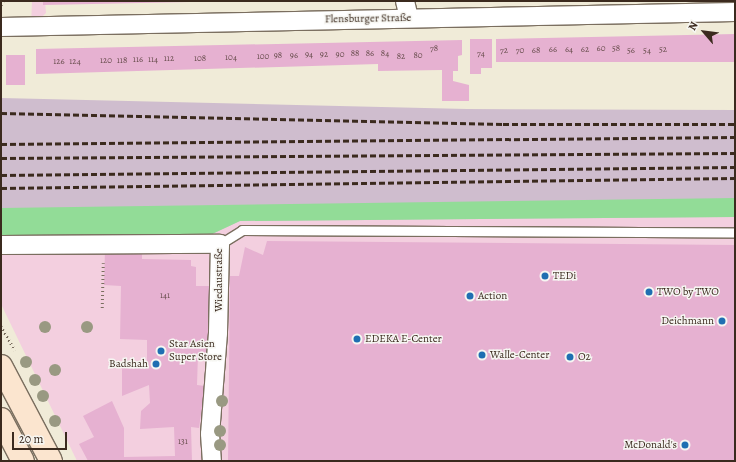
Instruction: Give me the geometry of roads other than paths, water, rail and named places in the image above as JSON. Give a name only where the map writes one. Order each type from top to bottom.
[{"type":"main road","points":[[1,366],[51,461]]},
{"type":"main road","points":[[1,419],[22,461]]},
{"type":"street","name":"Flensburger Straße","points":[[1,28],[407,10],[650,7],[735,12]]},
{"type":"street","name":"Wiedaustraße","points":[[7,245],[220,244],[218,333],[210,434],[212,461]]},
{"type":"lane","points":[[220,244],[242,230],[735,233]]},
{"type":"railway","points":[[1,113],[503,124],[735,124]]},
{"type":"railway","points":[[1,144],[735,137]]},
{"type":"railway","points":[[1,158],[735,153]]},
{"type":"railway","points":[[1,175],[735,167]]},
{"type":"railway","points":[[1,188],[735,178]]},
{"type":"place","name":"TEDi","points":[[545,276]]},
{"type":"place","name":"TWO by TWO","points":[[649,292]]},
{"type":"place","name":"Action","points":[[470,296]]},
{"type":"place","name":"Deichmann","points":[[722,321]]},
{"type":"place","name":"EDEKA E-Center","points":[[357,339]]},
{"type":"place","name":"Star Asien Super Store","points":[[161,351]]},
{"type":"place","name":"Walle-Center","points":[[482,355]]},
{"type":"place","name":"O2","points":[[570,357]]},
{"type":"place","name":"Badshah","points":[[156,364]]},
{"type":"place","name":"McDonald's","points":[[685,445]]}]
